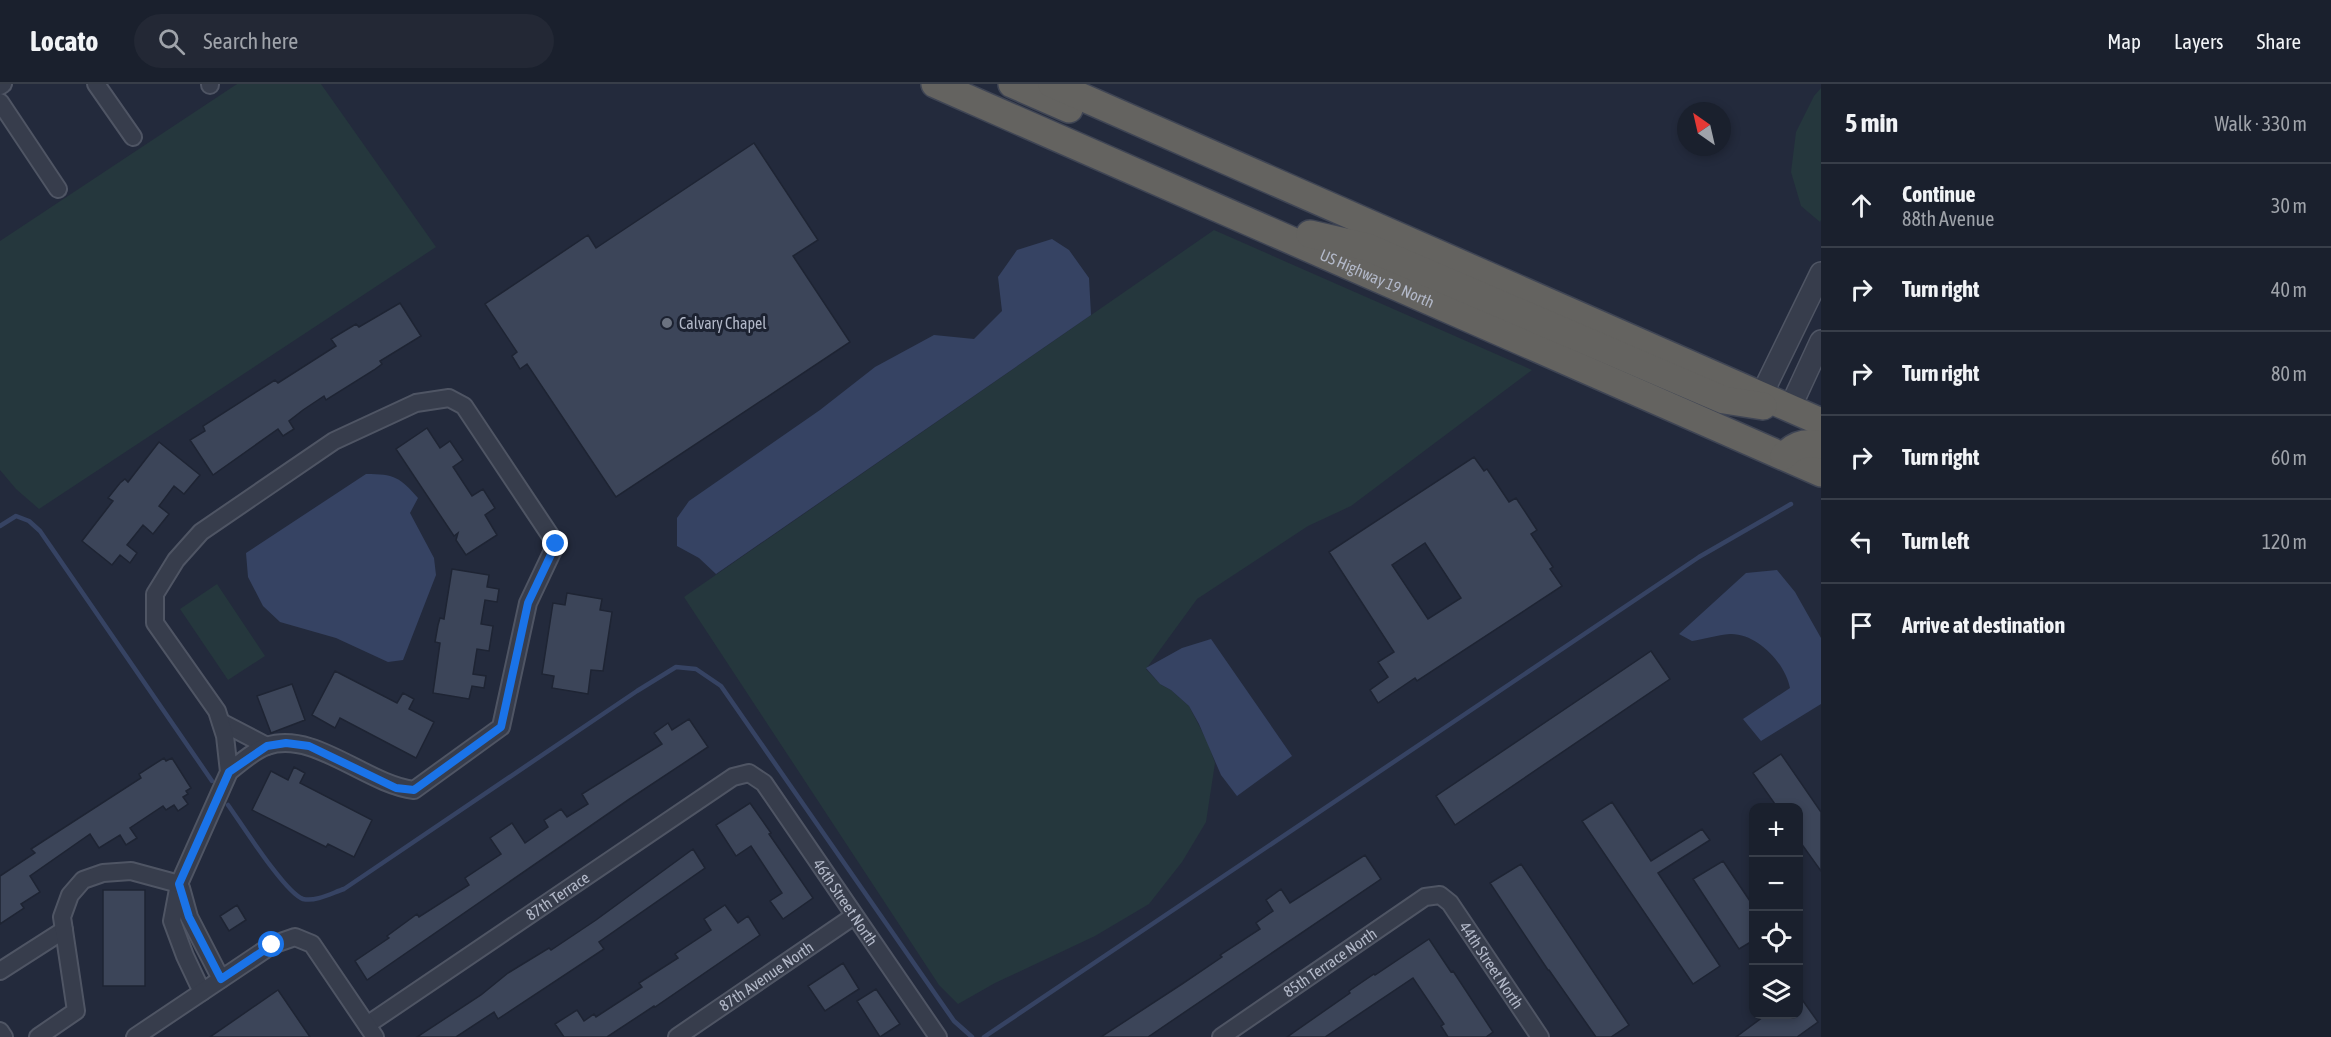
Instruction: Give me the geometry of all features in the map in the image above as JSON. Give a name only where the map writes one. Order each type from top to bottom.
[{"type":"highway","name":"US Highway 19 North","points":[[935,84],[1821,472]]},
{"type":"highway","points":[[1012,84],[1179,156],[1228,162]]},
{"type":"highway","points":[[1052,84],[1821,422]]},
{"type":"highway","points":[[1247,220],[1367,247],[1724,400],[1748,405],[1790,408]]},
{"type":"highway","points":[[1784,456],[1796,446],[1804,443],[1821,445]]},
{"type":"street","points":[[96,84],[133,136]]},
{"type":"street","points":[[0,102],[58,189]]},
{"type":"street","points":[[1761,396],[1821,273]]},
{"type":"street","points":[[1790,408],[1821,341]]},
{"type":"street","points":[[202,992],[172,921],[179,884],[229,772],[267,746],[286,743],[309,746],[396,788],[414,790],[501,727],[528,603],[556,544],[464,406],[449,398],[416,403],[334,441],[201,532],[176,560],[155,594],[154,622],[217,711],[221,722],[229,772]]},
{"type":"street","points":[[221,722],[267,746]]},
{"type":"street","name":"46th Street North","points":[[748,772],[764,783],[938,1037]]},
{"type":"street","name":"87th Terrace","points":[[371,1031],[733,777],[748,772]]},
{"type":"street","points":[[38,1037],[76,1011],[62,917],[70,895],[83,880],[103,873],[131,871],[179,884]]},
{"type":"street","points":[[179,884],[189,917],[221,979]]},
{"type":"street","name":"85th Terrace North","points":[[1221,1037],[1425,897],[1440,895]]},
{"type":"street","name":"44th Street North","points":[[1440,895],[1450,903],[1540,1037]]},
{"type":"street","name":"87th Avenue North","points":[[677,1037],[854,916]]},
{"type":"street","points":[[0,971],[64,930]]},
{"type":"street","points":[[135,1037],[272,945],[295,937],[312,944],[371,1031]]},
{"type":"street","points":[[0,1031],[4,1037]]},
{"type":"shaded area","points":[[237,84],[321,84],[436,247],[39,509],[16,489],[0,470],[0,241]]},
{"type":"shaded area","points":[[1821,88],[1820,222],[1801,206],[1791,172],[1796,132],[1814,96]]},
{"type":"shaded area","points":[[1214,230],[1532,370],[1351,506],[1308,526],[1197,599],[1146,669],[1160,684],[1171,690],[1189,706],[1208,743],[1215,763],[1206,822],[1182,862],[1149,904],[1095,936],[995,983],[958,1004],[939,985],[684,597]]},
{"type":"shaded area","points":[[217,584],[265,656],[228,680],[180,609]]},
{"type":"water","points":[[1052,239],[1069,250],[1089,278],[1091,315],[716,574],[699,558],[677,546],[677,518],[689,501],[820,410],[875,367],[934,335],[974,339],[1002,311],[998,277],[1017,250]]},
{"type":"water","points":[[366,474],[396,478],[418,498],[410,513],[434,558],[436,575],[403,660],[388,662],[336,638],[280,622],[263,606],[248,577],[246,553]]},
{"type":"water","points":[[1777,570],[1795,592],[1821,638],[1821,704],[1761,741],[1743,719],[1790,688],[1776,660],[1760,644],[1740,635],[1730,634],[1692,641],[1679,634],[1746,573]]},
{"type":"water","points":[[1211,639],[1292,756],[1237,796],[1221,775],[1189,706],[1171,690],[1160,684],[1146,668],[1182,648]]},
{"type":"building","name":"Calvary Chapel","points":[[754,143],[818,240],[793,256],[850,342],[616,497],[527,364],[520,369],[512,356],[517,352],[485,304],[588,235],[596,248]]},
{"type":"building","points":[[400,303],[421,336],[380,361],[382,364],[374,370],[326,400],[324,396],[303,410],[289,421],[294,429],[283,436],[278,429],[213,475],[190,440],[205,431],[203,426],[275,380],[278,383],[336,346],[331,339],[356,324],[359,327]]},
{"type":"building","points":[[427,428],[440,448],[450,441],[463,460],[453,467],[472,496],[483,489],[495,508],[485,515],[497,535],[466,555],[456,540],[458,533],[454,536],[396,449]]},
{"type":"building","points":[[159,442],[200,475],[184,494],[174,486],[159,506],[169,514],[153,534],[143,525],[127,545],[137,553],[130,563],[120,555],[112,565],[82,541],[113,501],[108,498],[125,479],[128,482]]},
{"type":"building","points":[[1474,457],[1484,471],[1487,469],[1509,502],[1516,498],[1537,530],[1531,534],[1553,567],[1550,569],[1562,586],[1417,681],[1415,678],[1378,703],[1370,690],[1388,677],[1378,662],[1394,652],[1329,552]],"holes":[[[1425,543],[1461,598],[1428,619],[1392,565]]]},
{"type":"building","points":[[452,569],[489,575],[487,587],[499,589],[497,602],[485,600],[481,624],[493,626],[489,651],[477,649],[473,674],[486,676],[484,688],[472,686],[469,699],[433,693],[440,643],[435,642],[440,618],[444,619]]},
{"type":"building","points":[[567,593],[602,599],[600,610],[612,612],[603,671],[591,670],[588,694],[552,688],[554,676],[542,674],[553,603],[565,605]]},
{"type":"building","points":[[1651,651],[1670,679],[1455,825],[1436,796]]},
{"type":"building","points":[[335,671],[397,703],[403,693],[414,699],[409,709],[434,722],[416,758],[340,718],[335,728],[312,715]]},
{"type":"building","points":[[292,684],[305,720],[271,733],[257,696]]},
{"type":"building","points":[[689,719],[708,747],[367,980],[355,961],[389,938],[387,936],[417,914],[419,917],[469,885],[465,878],[501,854],[490,838],[512,823],[525,843],[548,827],[544,820],[561,809],[567,817],[588,804],[582,794],[662,744],[654,733],[668,723],[672,730]]},
{"type":"building","points":[[1781,754],[1821,812],[1821,871],[1803,846],[1803,803],[1774,803],[1753,773]]},
{"type":"building","points":[[164,758],[166,761],[172,758],[191,788],[183,797],[188,804],[178,811],[174,805],[166,810],[163,806],[130,828],[137,838],[126,845],[120,835],[99,848],[90,834],[30,876],[40,892],[21,904],[24,908],[0,924],[0,876],[35,853],[31,849],[141,778],[139,774]]},
{"type":"building","points":[[294,767],[305,773],[300,783],[372,820],[354,857],[328,844],[326,847],[252,810],[271,771],[288,780]]},
{"type":"building","points":[[1612,802],[1651,861],[1702,829],[1710,840],[1658,873],[1720,966],[1693,984],[1582,821]]},
{"type":"building","points":[[750,803],[813,898],[783,919],[770,901],[782,893],[751,846],[736,856],[716,825]]},
{"type":"building","points":[[693,849],[705,868],[599,942],[604,949],[498,1019],[494,1012],[456,1037],[417,1037],[481,995],[508,973],[549,948],[551,950],[596,920]]},
{"type":"building","points":[[1365,855],[1381,879],[1148,1037],[1101,1037],[1222,957],[1220,955],[1260,929],[1256,923],[1273,911],[1266,900],[1281,889],[1290,903]]},
{"type":"building","points":[[1723,861],[1749,900],[1749,943],[1739,949],[1693,879]]},
{"type":"building","points":[[1521,864],[1629,1025],[1611,1037],[1596,1037],[1490,883]]},
{"type":"building","points":[[103,890],[145,890],[145,986],[103,986]]},
{"type":"building","points":[[237,905],[246,920],[229,931],[220,916]]},
{"type":"building","points":[[725,905],[738,923],[748,916],[760,935],[607,1037],[564,1037],[555,1024],[577,1010],[584,1021],[594,1014],[596,1017],[642,987],[639,983],[678,958],[675,954],[711,930],[704,919]]},
{"type":"building","points":[[1429,939],[1493,1032],[1486,1037],[1448,1037],[1441,1026],[1444,1024],[1413,978],[1325,1037],[1287,1037],[1350,993],[1349,991]]},
{"type":"building","points":[[843,963],[859,989],[825,1011],[808,986]]},
{"type":"building","points":[[876,989],[900,1024],[880,1037],[857,1001]]},
{"type":"building","points":[[278,990],[310,1037],[210,1037]]},
{"type":"building","points":[[1803,1001],[1818,1022],[1797,1037],[1736,1037],[1760,1019],[1803,1019]]},
{"type":"waterway","points":[[984,1037],[1699,557],[1791,504]]},
{"type":"waterway","points":[[0,526],[16,516],[29,521],[40,531],[212,781]]},
{"type":"waterway","points":[[228,805],[264,856],[295,894],[308,900],[319,898],[344,889],[676,667],[696,669],[721,686],[954,1021],[972,1037]]},
{"type":"place","name":"Calvary Chapel","points":[[667,323]]},
{"type":"route","points":[[272,945],[221,979],[189,917],[179,884],[229,772],[267,746],[286,743],[309,746],[396,788],[414,790],[501,727],[528,603],[556,544]]}]
